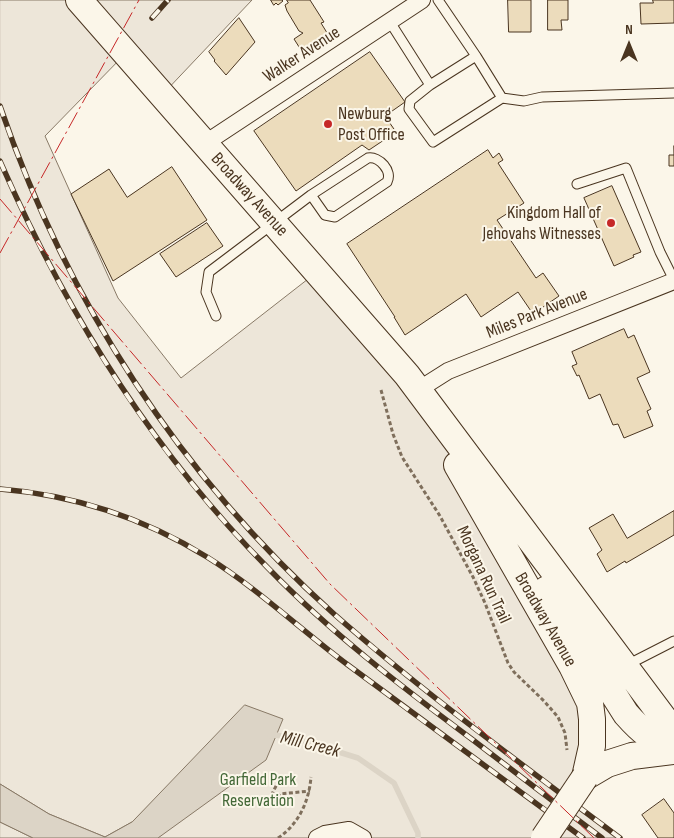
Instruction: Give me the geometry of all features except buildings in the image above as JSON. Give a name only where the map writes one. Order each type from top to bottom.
[{"type":"main road","name":"Broadway Avenue","points":[[79,0],[407,375],[674,732]]},
{"type":"main road","name":"Broadway Avenue","points":[[418,390],[459,469],[572,666],[590,703],[592,746],[585,777]]},
{"type":"main road","points":[[459,469],[538,574],[626,714],[643,732],[656,741],[674,746]]},
{"type":"main road","points":[[544,838],[585,777],[607,764],[632,756],[674,751]]},
{"type":"street","name":"Walker Avenue","points":[[204,144],[422,0]]},
{"type":"street","name":"Miles Park Avenue","points":[[418,390],[448,371],[674,280]]},
{"type":"street","points":[[317,838],[325,834],[349,830],[363,838]]},
{"type":"lane","points":[[438,0],[502,98]]},
{"type":"lane","points":[[390,22],[430,85]]},
{"type":"lane","points":[[476,56],[430,85],[410,101],[409,109],[433,142],[502,98],[524,101],[542,97],[674,94]]},
{"type":"lane","points":[[216,316],[206,292],[209,272],[311,195],[368,158],[379,159],[389,173],[387,182],[335,217],[325,216],[311,195]]},
{"type":"lane","points":[[577,184],[626,168],[660,252],[674,280]]},
{"type":"lane","points":[[625,666],[674,642]]},
{"type":"path","name":"Morgana Run Trail","points":[[381,390],[393,434],[402,457],[440,516],[473,577],[508,663],[514,672],[544,701],[558,718],[565,733],[568,753]]},
{"type":"path","points":[[278,838],[303,811],[310,791],[311,777]]},
{"type":"path","points":[[279,780],[268,804],[271,804],[280,794],[310,791]]},
{"type":"green space","name":"Garfield Park Reservation","points":[[0,0],[252,0],[162,95],[125,54],[45,136],[118,298],[181,378],[317,272],[407,375],[590,703],[570,800],[620,838],[158,838],[161,835],[159,795],[132,822],[105,837],[49,814],[0,784]]},
{"type":"green space","points":[[0,822],[33,838],[0,838]]},
{"type":"shaded area","points":[[245,705],[283,719],[266,760],[158,838],[33,838],[0,822],[0,784],[49,814],[105,837],[132,822]]},
{"type":"waterway","name":"Mill Creek","points":[[270,736],[276,735],[297,739],[358,758],[394,783],[418,833],[418,838]]},
{"type":"railway","points":[[152,18],[168,0]]},
{"type":"railway","points":[[0,106],[27,178],[59,248],[94,316],[134,381],[178,444],[227,504],[278,561],[368,644],[475,729],[620,838]]},
{"type":"railway","points":[[0,161],[53,272],[115,377],[149,427],[186,476],[226,523],[292,592],[341,637],[420,700],[602,838]]},
{"type":"railway","points":[[0,489],[55,497],[108,511],[158,531],[207,557],[261,596],[330,652],[583,838]]},
{"type":"power","points":[[0,253],[139,0]]},
{"type":"power","points":[[0,199],[330,584],[594,838]]},
{"type":"place","name":"Newburg Post Office","points":[[328,124]]},
{"type":"place","name":"Kingdom Hall of Jehovahs Witnesses","points":[[611,223]]}]
